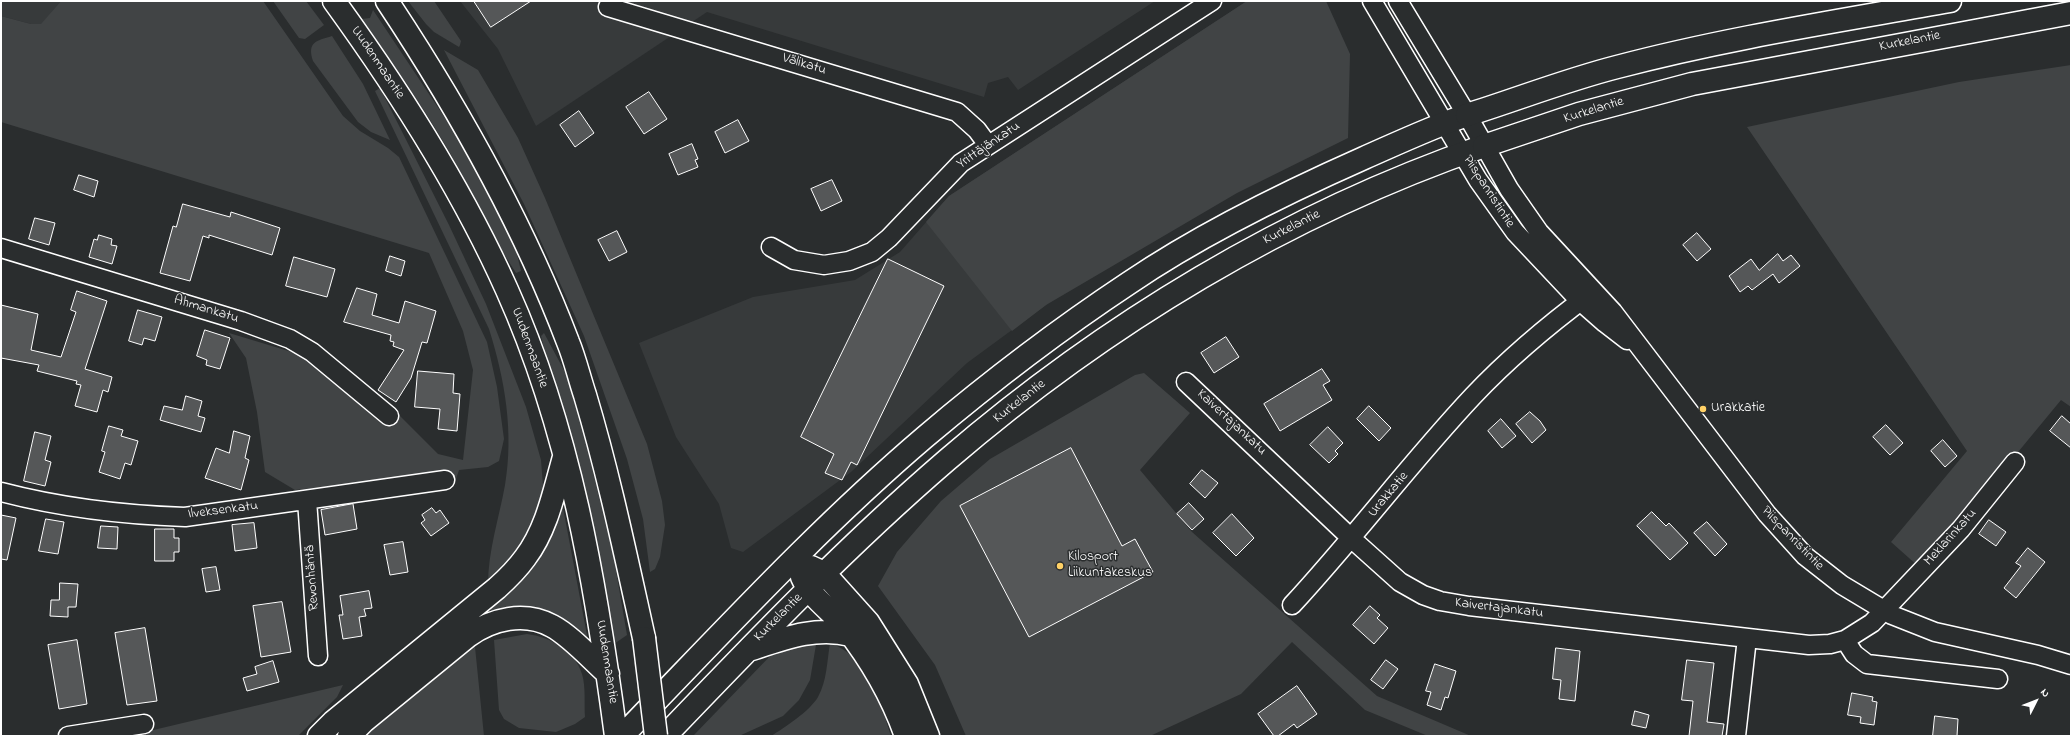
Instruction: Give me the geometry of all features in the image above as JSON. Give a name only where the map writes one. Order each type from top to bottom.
[{"type":"main road","name":"Uudenmaantie","points":[[334,1],[408,108],[447,172],[478,230],[507,290],[530,350],[564,454],[583,534],[608,674],[616,736]]},
{"type":"main road","points":[[387,1],[441,85],[477,147],[512,215],[568,342],[598,438],[644,638],[656,736]]},
{"type":"main road","points":[[622,736],[794,559],[923,439],[985,387],[1045,341],[1130,282],[1219,230],[1287,194],[1445,122],[1560,83],[1675,53],[1950,1]]},
{"type":"main road","name":"Kurkelantie","points":[[665,736],[824,572],[947,460],[1069,364],[1150,308],[1228,262],[1301,222],[1377,187],[1463,153],[1579,114],[1692,84],[2071,13]]},
{"type":"main road","points":[[319,736],[333,722],[497,588],[517,568],[541,532],[547,516],[564,454]]},
{"type":"main road","points":[[794,559],[824,572],[868,622],[907,684],[928,736]]},
{"type":"main road","points":[[794,559],[807,590],[851,635],[871,663],[887,692],[906,736]]},
{"type":"main road","points":[[349,736],[364,721],[468,636],[481,627],[499,620],[517,618],[534,620],[551,625],[566,636],[608,674]]},
{"type":"main road","points":[[747,650],[782,638],[820,631],[836,631],[851,635]]},
{"type":"street","name":"Yrittäjänkatu","points":[[771,247],[794,260],[824,265],[849,261],[872,252],[889,238],[961,163],[1041,113],[1212,1]]},
{"type":"street","name":"Piispanristintie","points":[[1372,1],[1493,202],[1515,232],[1587,296]]},
{"type":"street","name":"Piispanristintie","points":[[1398,1],[1467,115],[1509,189],[1587,296],[1605,324],[1642,351],[1767,514],[1806,556],[1824,572],[1883,611],[1935,632],[2038,655],[2071,665]]},
{"type":"street","name":"Välikatu","points":[[608,7],[957,112],[977,130],[988,145]]},
{"type":"street","name":"Ahmankatu","points":[[1,248],[241,321],[290,339],[312,352],[389,416]]},
{"type":"street","name":"Urakkatie","points":[[1292,605],[1352,539],[1474,395],[1511,359],[1587,296]]},
{"type":"street","name":"Kaivertajankatu","points":[[1186,382],[1352,539],[1410,588],[1440,601],[1747,638],[1809,644],[1830,644],[1845,640],[1872,623],[1883,611]]},
{"type":"street","name":"Meklarinkatu","points":[[1883,611],[1961,529],[2015,462]]},
{"type":"street","name":"Ilveksenkatu","points":[[1,492],[70,508],[147,516],[185,517],[445,480]]},
{"type":"street","name":"Revonhäntä","points":[[307,500],[318,656]]},
{"type":"street","points":[[1736,736],[1747,638]]},
{"type":"street","points":[[1845,640],[1854,654],[1867,664],[1998,679]]},
{"type":"street","points":[[68,736],[144,724]]},
{"type":"shaded area","points":[[1,1],[61,1],[41,25],[31,24],[1,16]]},
{"type":"shaded area","points":[[61,1],[263,1],[343,116],[360,131],[388,148],[399,157],[487,342],[497,387],[504,439],[499,461],[488,467],[459,470],[454,485],[424,476],[295,490],[265,472],[257,412],[246,358],[229,333],[305,356],[382,424],[400,416],[438,454],[463,460],[473,370],[463,331],[429,253],[1,122],[1,16],[31,24],[41,24]]},
{"type":"shaded area","points":[[273,1],[306,1],[324,25],[305,39],[299,38]]},
{"type":"shaded area","points":[[408,1],[434,1],[461,41],[459,47],[434,32]]},
{"type":"shaded area","points":[[460,1],[1155,1],[1018,90],[1008,77],[988,83],[984,97],[707,12],[536,126],[498,49]]},
{"type":"shaded area","points":[[1247,1],[1046,305],[967,363],[851,472],[743,552],[731,548],[719,504],[676,437],[639,343],[753,297],[855,280],[900,252],[949,196]]},
{"type":"shaded area","points":[[1247,1],[1326,1],[1350,54],[1348,138],[1237,193],[1046,305],[1012,331],[926,222],[949,196]]},
{"type":"shaded area","points":[[373,10],[463,145],[515,246],[521,271],[516,273],[507,259],[440,136],[408,85],[362,19],[370,18]]},
{"type":"shaded area","points":[[332,36],[363,84],[390,140],[371,132],[358,122],[313,61],[311,50],[314,43]]},
{"type":"shaded area","points":[[444,50],[478,70],[518,138],[545,198],[647,444],[662,501],[665,525],[660,557],[655,569],[650,572],[643,519],[627,459],[584,336],[524,204]]},
{"type":"shaded area","points":[[2071,65],[2071,407],[2061,400],[1990,486],[1918,566],[1891,542],[1967,451],[1747,127],[1959,82]]},
{"type":"shaded area","points":[[380,88],[449,225],[486,304],[526,407],[541,460],[543,486],[541,509],[519,553],[488,584],[488,572],[492,547],[508,465],[508,426],[500,367],[489,329],[375,91]]},
{"type":"shaded area","points":[[544,333],[565,372],[583,430],[614,559],[627,635],[614,644],[595,537],[541,336]]},
{"type":"shaded area","name":"Kilosport Liikuntakeskus","points":[[1144,373],[1190,413],[1140,470],[1192,532],[1377,696],[1471,736],[1428,736],[1365,710],[1292,642],[1241,694],[1150,736],[966,736],[935,665],[878,586],[897,552],[941,501],[990,459],[1135,375]]},
{"type":"shaded area","points":[[561,497],[590,651],[573,631],[493,617],[490,606]]},
{"type":"shaded area","points":[[527,634],[544,638],[560,646],[574,658],[582,674],[585,717],[575,724],[556,732],[519,728],[504,719],[499,710],[494,640]]},
{"type":"shaded area","points":[[817,639],[810,680],[799,700],[783,716],[739,736],[693,736],[773,653]]},
{"type":"shaded area","points":[[830,643],[844,650],[864,669],[877,694],[891,736],[771,736],[803,713],[818,697],[825,678]]},
{"type":"shaded area","points":[[475,647],[484,736],[358,736]]},
{"type":"shaded area","points":[[343,685],[337,697],[298,736],[145,736],[145,732]]},
{"type":"building","points":[[474,1],[531,1],[491,27]]},
{"type":"building","points":[[649,92],[667,119],[644,134],[626,107]]},
{"type":"building","points":[[579,111],[594,133],[575,147],[560,125]]},
{"type":"building","points":[[738,120],[749,141],[725,153],[715,132]]},
{"type":"building","points":[[692,144],[698,159],[695,160],[698,167],[678,175],[669,154]]},
{"type":"building","points":[[79,175],[98,181],[94,197],[74,190]]},
{"type":"building","points":[[832,180],[842,201],[821,211],[811,189]]},
{"type":"building","points":[[183,204],[230,217],[231,212],[280,228],[272,255],[209,235],[209,238],[203,236],[190,281],[160,273],[173,226],[176,227]]},
{"type":"building","points":[[35,218],[55,223],[49,245],[29,239]]},
{"type":"building","points":[[617,231],[627,252],[609,261],[598,240]]},
{"type":"building","points":[[1697,233],[1711,249],[1697,261],[1683,245]]},
{"type":"building","points":[[99,235],[112,239],[111,245],[117,246],[112,264],[89,257],[94,239],[97,240]]},
{"type":"building","points":[[1778,254],[1783,261],[1791,255],[1800,266],[1779,283],[1773,274],[1752,290],[1748,286],[1740,292],[1729,276],[1751,259],[1759,270]]},
{"type":"building","points":[[390,256],[405,261],[401,276],[386,271]]},
{"type":"building","points":[[294,257],[335,269],[327,297],[286,286]]},
{"type":"building","points":[[888,259],[944,286],[857,465],[851,462],[842,480],[825,473],[834,454],[801,437]]},
{"type":"building","points":[[357,288],[377,294],[372,315],[399,323],[405,301],[436,311],[427,343],[422,342],[411,378],[396,402],[378,390],[404,350],[393,346],[394,342],[390,341],[391,335],[344,322]]},
{"type":"building","points":[[77,291],[107,301],[85,369],[112,377],[108,392],[103,390],[97,412],[75,406],[81,385],[76,384],[77,381],[37,371],[39,365],[1,358],[1,305],[38,314],[31,350],[61,357],[76,312],[71,310]]},
{"type":"building","points":[[138,310],[162,317],[155,341],[144,338],[142,345],[129,341]]},
{"type":"building","points":[[205,330],[230,338],[220,369],[206,365],[207,360],[197,356]]},
{"type":"building","points":[[1226,337],[1239,357],[1214,373],[1201,353]]},
{"type":"building","points":[[1322,369],[1330,381],[1323,385],[1332,400],[1280,431],[1264,404]]},
{"type":"building","points":[[418,371],[454,374],[453,393],[460,394],[457,431],[438,429],[440,409],[415,407]]},
{"type":"building","points":[[186,396],[202,401],[198,416],[205,418],[201,432],[160,420],[164,406],[182,410]]},
{"type":"building","points":[[1369,406],[1391,428],[1379,441],[1357,419]]},
{"type":"building","points":[[1530,412],[1540,421],[1546,430],[1532,443],[1516,424]]},
{"type":"building","points":[[2062,416],[2071,424],[2071,448],[2050,431]]},
{"type":"building","points":[[1501,419],[1516,436],[1502,448],[1488,431]]},
{"type":"building","points":[[1886,425],[1903,443],[1890,455],[1873,437]]},
{"type":"building","points":[[109,426],[123,430],[121,436],[138,441],[131,465],[125,463],[120,479],[99,472],[105,452],[102,451]]},
{"type":"building","points":[[1328,427],[1343,443],[1335,451],[1338,454],[1329,463],[1310,445]]},
{"type":"building","points":[[234,431],[250,436],[245,458],[249,460],[241,490],[205,478],[216,448],[229,453]]},
{"type":"building","points":[[35,432],[51,436],[45,460],[51,462],[45,486],[24,481]]},
{"type":"building","points":[[1943,440],[1957,456],[1945,467],[1931,451]]},
{"type":"building","points":[[1071,448],[1122,546],[1135,539],[1153,572],[1029,637],[960,506]]},
{"type":"building","points":[[1202,470],[1218,483],[1205,498],[1190,484]]},
{"type":"building","points":[[1189,503],[1204,519],[1192,530],[1177,514]]},
{"type":"building","points":[[353,504],[357,529],[325,535],[321,510]]},
{"type":"building","points":[[432,508],[436,513],[440,510],[449,523],[431,536],[421,523],[425,520],[422,515]]},
{"type":"building","points":[[1652,512],[1666,526],[1669,523],[1688,543],[1670,560],[1637,526]]},
{"type":"building","points":[[1232,514],[1254,538],[1236,556],[1213,533]]},
{"type":"building","points":[[1,515],[16,518],[7,560],[1,559]]},
{"type":"building","points":[[46,519],[64,522],[58,554],[39,551]]},
{"type":"building","points":[[1989,520],[2006,532],[1996,546],[1979,534]]},
{"type":"building","points":[[1707,522],[1727,544],[1715,556],[1694,533]]},
{"type":"building","points":[[254,523],[257,548],[235,551],[232,525]]},
{"type":"building","points":[[101,526],[118,527],[117,549],[98,548]]},
{"type":"building","points":[[155,529],[174,529],[174,538],[179,538],[179,552],[174,552],[174,561],[155,561]]},
{"type":"building","points":[[403,542],[408,572],[390,575],[384,545]]},
{"type":"building","points":[[2028,548],[2045,562],[2016,598],[2004,588],[2021,566],[2016,563]]},
{"type":"building","points":[[216,567],[220,590],[206,592],[202,569]]},
{"type":"building","points":[[60,583],[78,584],[76,607],[68,607],[68,617],[50,616],[51,600],[59,600]]},
{"type":"building","points":[[369,591],[372,608],[364,609],[366,616],[359,617],[362,636],[343,639],[339,615],[343,615],[340,596]]},
{"type":"building","points":[[282,602],[291,652],[261,657],[253,606]]},
{"type":"building","points":[[1370,606],[1380,615],[1377,618],[1388,628],[1374,644],[1353,625]]},
{"type":"building","points":[[145,628],[157,701],[127,705],[115,633]]},
{"type":"building","points":[[77,640],[87,704],[59,709],[48,645]]},
{"type":"building","points":[[1556,648],[1580,651],[1575,701],[1559,699],[1561,680],[1553,679]]},
{"type":"building","points":[[1386,660],[1398,669],[1383,689],[1371,680]]},
{"type":"building","points":[[1687,660],[1714,663],[1707,722],[1724,724],[1722,736],[1689,736],[1693,701],[1682,700]]},
{"type":"building","points":[[273,661],[279,682],[247,691],[243,678],[257,674],[255,667]]},
{"type":"building","points":[[1435,664],[1456,671],[1448,698],[1445,697],[1441,710],[1427,705],[1431,692],[1426,691]]},
{"type":"building","points":[[1297,686],[1317,714],[1297,728],[1294,724],[1278,736],[1274,736],[1258,714]]},
{"type":"building","points":[[1852,693],[1873,697],[1872,701],[1877,702],[1874,725],[1860,723],[1861,717],[1848,715]]},
{"type":"building","points":[[1635,711],[1649,715],[1646,728],[1632,725]]},
{"type":"building","points":[[1935,716],[1958,719],[1957,736],[1933,736]]},
{"type":"place","name":"Urakkatie","points":[[1703,409]]},
{"type":"place","name":"Kilosport Liikuntakeskus","points":[[1060,566]]}]
